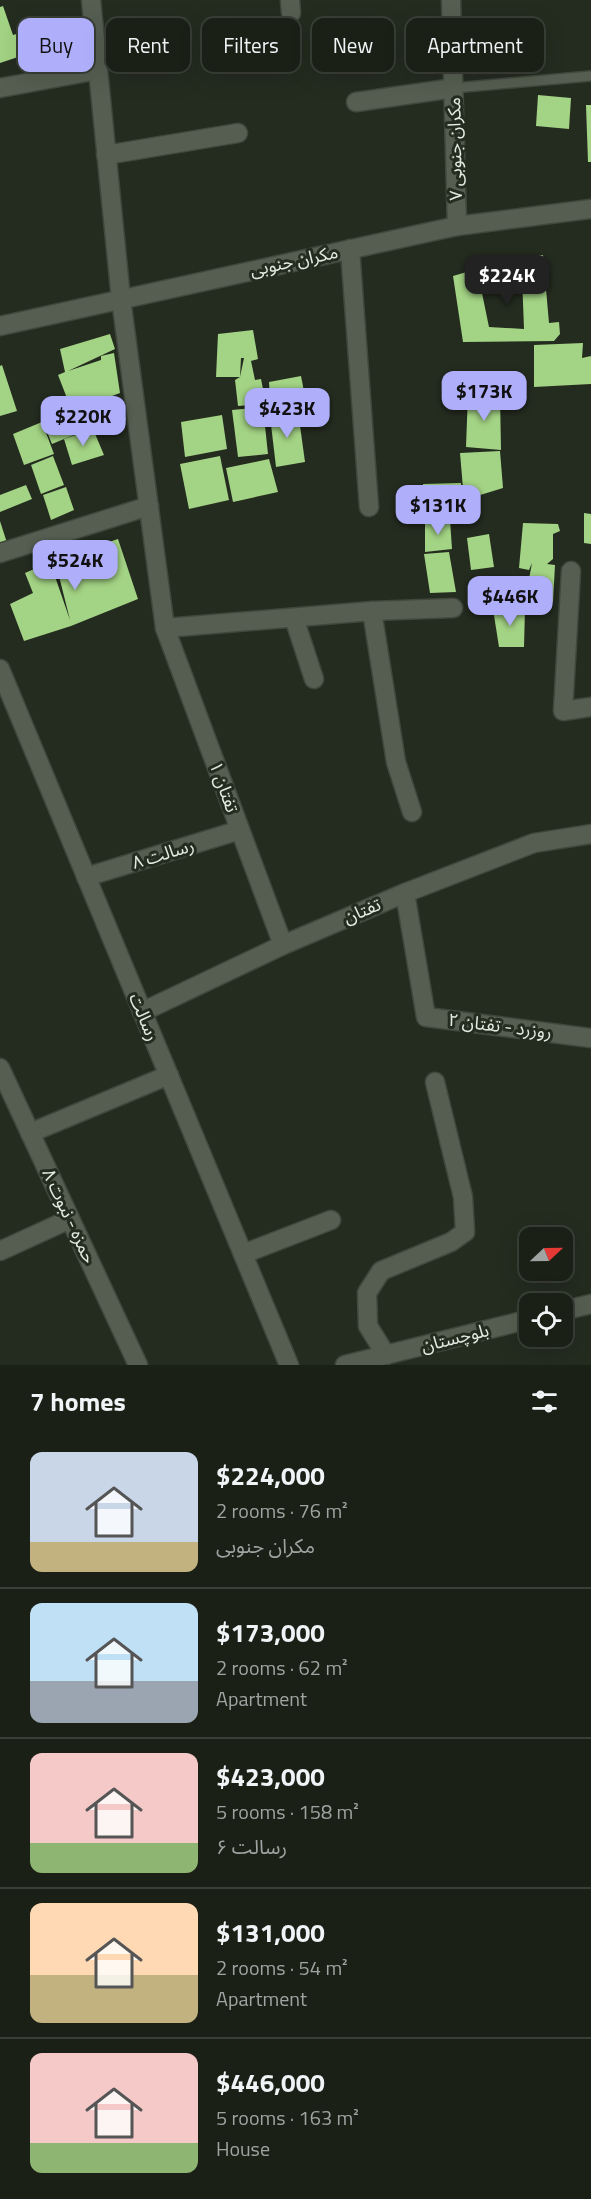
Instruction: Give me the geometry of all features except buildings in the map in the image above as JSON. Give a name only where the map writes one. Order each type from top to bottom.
[{"type":"street","name":"تفتان ۱","points":[[91,0],[121,299],[165,628],[283,945]]},
{"type":"street","name":"مکران جنوبی ۷","points":[[451,0],[457,226]]},
{"type":"street","points":[[0,88],[98,70]]},
{"type":"street","points":[[356,102],[454,88]]},
{"type":"street","points":[[106,155],[238,133]]},
{"type":"street","name":"مکران جنوبی","points":[[0,326],[457,226],[591,209]]},
{"type":"street","points":[[350,249],[369,507]]},
{"type":"street","points":[[0,553],[149,506]]},
{"type":"street","points":[[571,572],[563,711],[591,707]]},
{"type":"street","points":[[165,628],[453,608]]},
{"type":"street","points":[[372,612],[396,762],[412,812]]},
{"type":"street","points":[[294,618],[314,679]]},
{"type":"street","name":"رسالت","points":[[0,669],[289,1365]]},
{"type":"street","name":"رسالت ۸","points":[[86,878],[240,830]]},
{"type":"street","name":"تفتان","points":[[142,1012],[283,945],[405,893],[534,843],[591,834]]},
{"type":"street","name":"روزرد - تفتان ۲","points":[[405,893],[426,1017],[591,1038]]},
{"type":"street","name":"حمزه - نبوت ۸","points":[[0,1068],[138,1365]]},
{"type":"street","points":[[30,1133],[168,1076]]},
{"type":"street","points":[[386,1355],[368,1326],[367,1293],[372,1285],[381,1271],[451,1242],[465,1232],[463,1197],[435,1082]]},
{"type":"street","points":[[0,1251],[70,1219]]},
{"type":"street","points":[[243,1254],[331,1220]]},
{"type":"street","points":[[573,1308],[591,1304]]},
{"type":"street","name":"بلوچستان","points":[[345,1365],[519,1322]]},
{"type":"lane","points":[[454,88],[591,76]]}]
